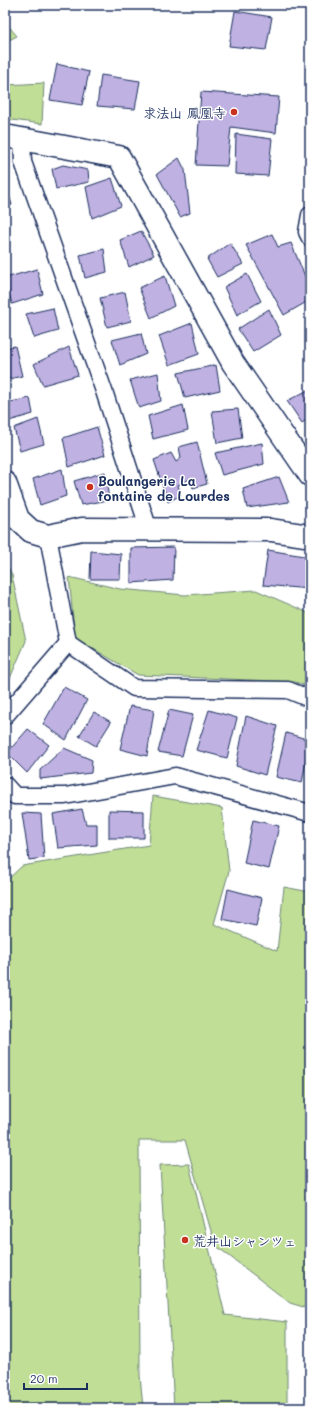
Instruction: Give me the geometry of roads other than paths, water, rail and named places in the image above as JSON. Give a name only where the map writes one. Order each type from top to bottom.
[{"type":"street","points":[[13,137],[119,157],[233,363],[310,476]]},
{"type":"street","points":[[13,137],[104,391],[148,530]]},
{"type":"street","points":[[310,215],[307,232],[310,238]]},
{"type":"street","points":[[5,482],[18,519],[31,531],[48,536],[82,529],[271,530],[310,536]]},
{"type":"street","points":[[48,536],[68,643],[134,688],[288,690],[310,699]]},
{"type":"street","points":[[5,716],[68,643]]},
{"type":"street","points":[[5,785],[15,796],[65,796],[175,776],[310,813]]},
{"type":"place","name":"求法山 鳳凰寺","points":[[234,112]]},
{"type":"place","name":"Boulangerie La fontaine de Lourdes","points":[[90,487]]},
{"type":"place","name":"荒井山シャンツェ","points":[[185,1240]]}]
